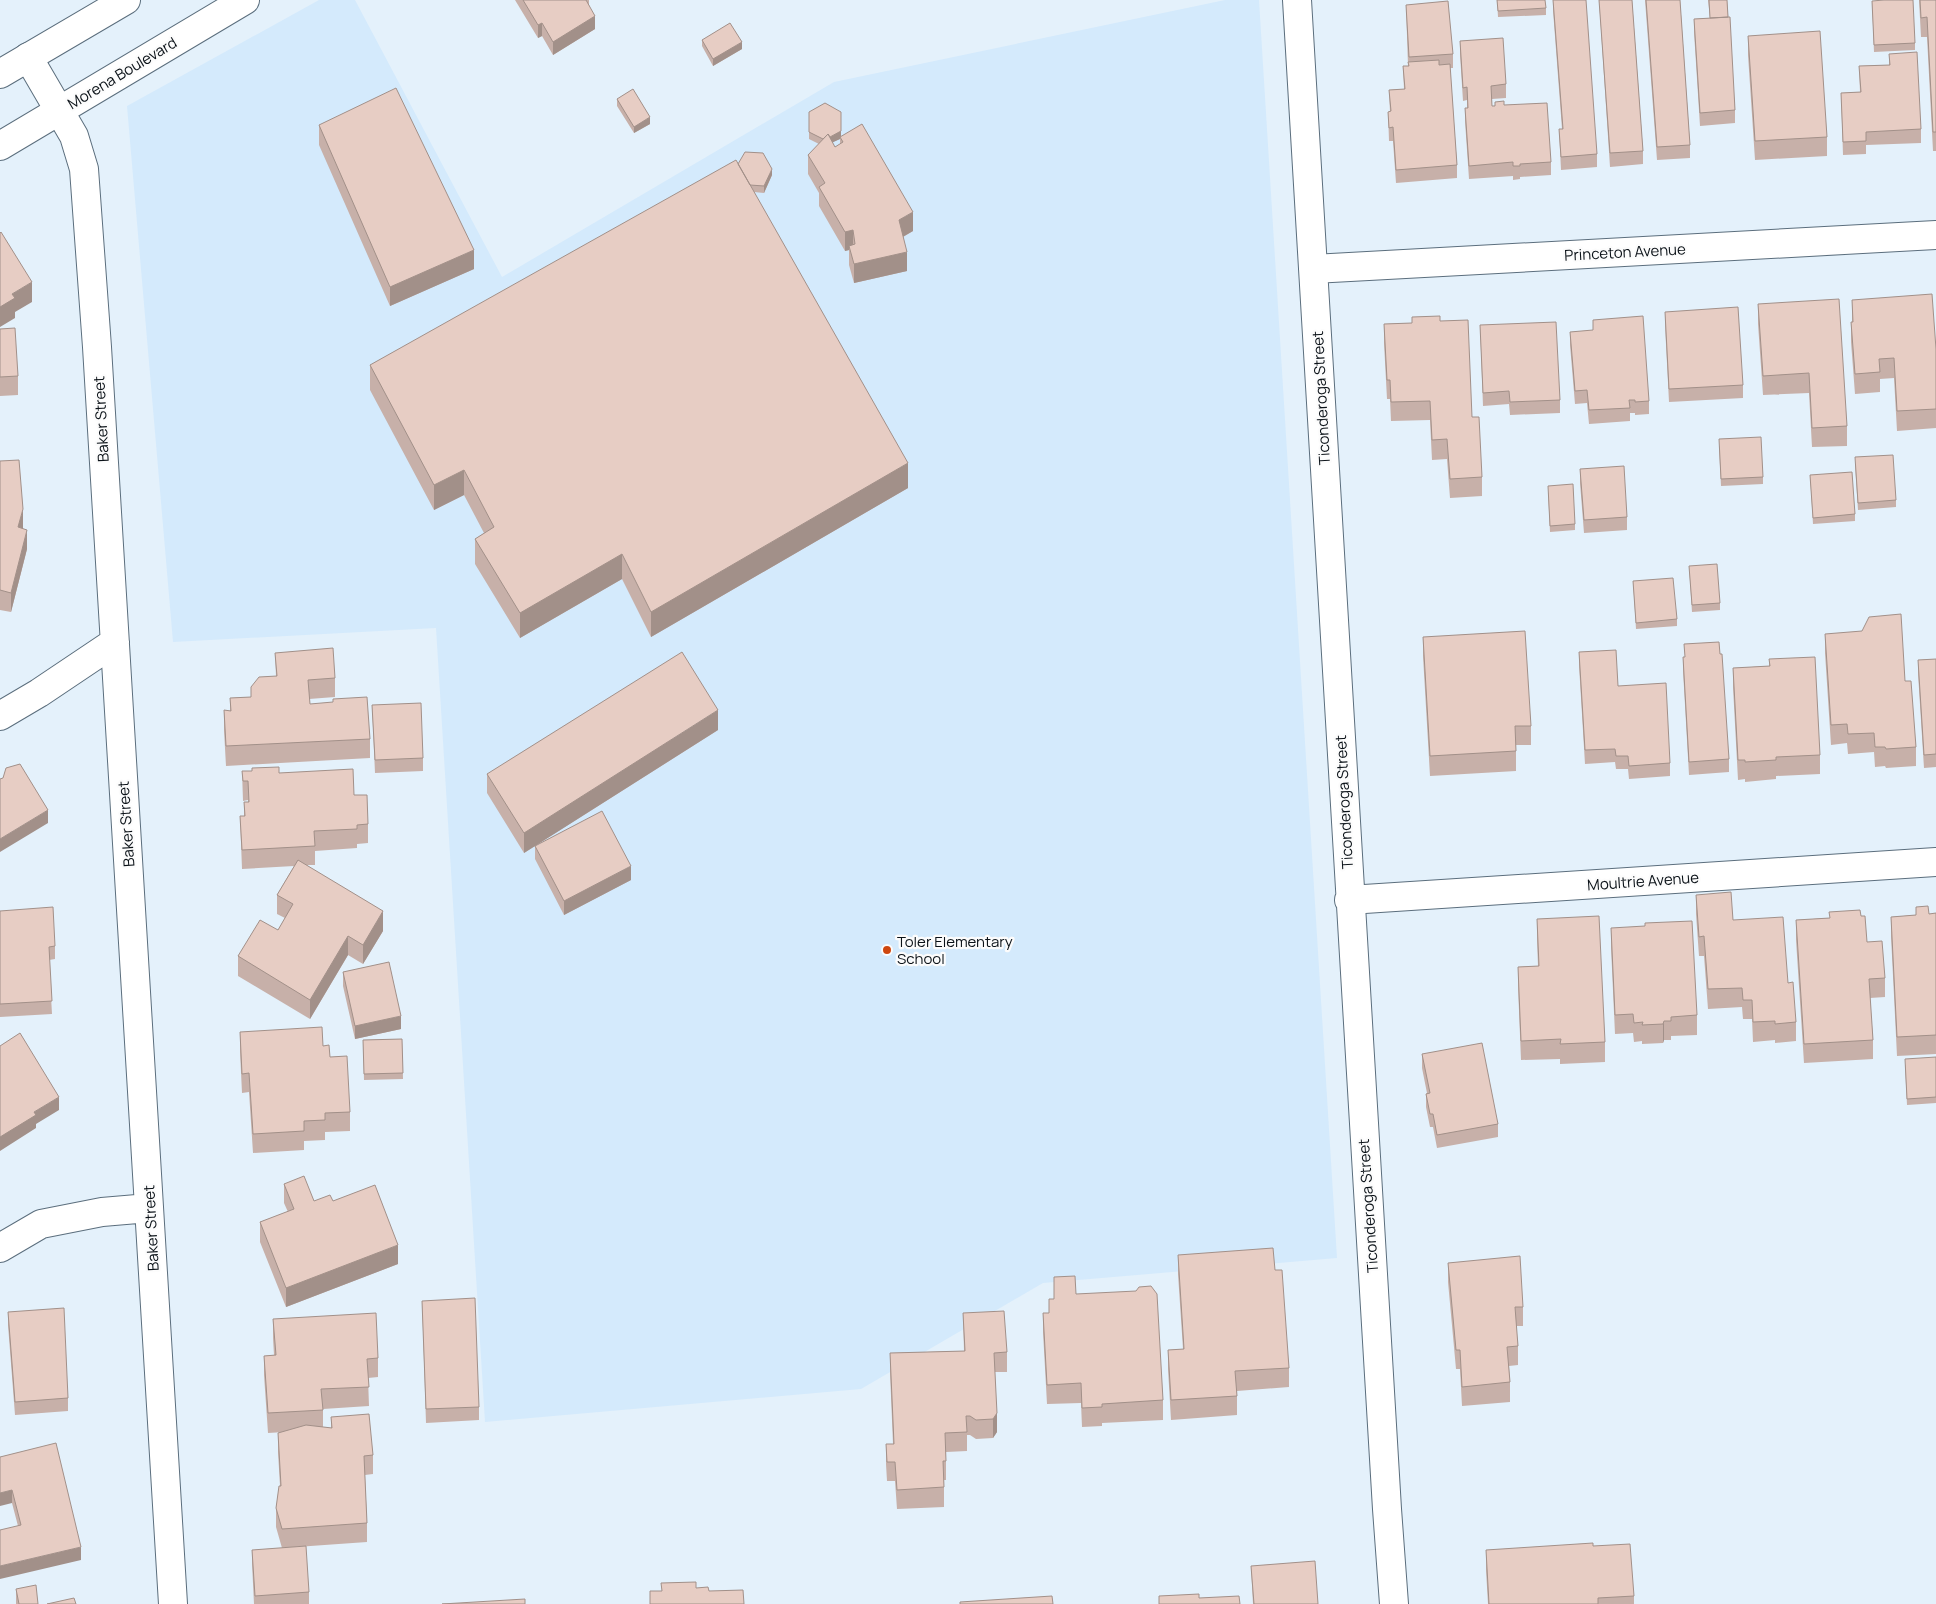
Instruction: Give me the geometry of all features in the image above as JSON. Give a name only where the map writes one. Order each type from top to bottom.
[{"type":"street","points":[[0,74],[126,0]]},
{"type":"street","name":"Morena Boulevard","points":[[0,146],[244,0]]},
{"type":"street","name":"Ticonderoga Street","points":[[1297,0],[1394,1604]]},
{"type":"street","name":"Baker Street","points":[[28,57],[74,136],[84,169],[97,348],[173,1604]]},
{"type":"street","name":"Princeton Avenue","points":[[1314,269],[1936,235]]},
{"type":"street","points":[[0,716],[40,693],[115,642]]},
{"type":"street","name":"Moultrie Avenue","points":[[1350,900],[1936,862]]},
{"type":"street","points":[[0,1248],[41,1224],[102,1212],[149,1208]]},
{"type":"shaded area","name":"Toler Elementary School","points":[[319,0],[355,0],[502,277],[834,82],[1225,0],[1259,0],[1337,1258],[1043,1283],[861,1389],[485,1422],[436,628],[173,642],[127,106]]},
{"type":"building","points":[[523,0],[586,0],[595,16],[553,42],[542,23],[538,25]]},
{"type":"building","points":[[1497,0],[1545,0],[1546,8],[1498,11]]},
{"type":"building","points":[[1553,0],[1586,0],[1597,154],[1561,157],[1559,129],[1563,129]]},
{"type":"building","points":[[1599,0],[1632,0],[1643,151],[1610,153]]},
{"type":"building","points":[[1646,0],[1680,0],[1690,145],[1657,147]]},
{"type":"building","points":[[1709,0],[1727,0],[1728,17],[1710,18]]},
{"type":"building","points":[[1913,0],[1915,43],[1874,45],[1872,1]]},
{"type":"building","points":[[1920,0],[1936,0],[1936,132],[1933,132],[1927,17],[1921,18]]},
{"type":"building","points":[[1448,1],[1453,54],[1409,57],[1406,5]]},
{"type":"building","points":[[1730,17],[1735,110],[1700,113],[1694,19]]},
{"type":"building","points":[[730,23],[742,42],[713,59],[702,40]]},
{"type":"building","points":[[1820,31],[1827,137],[1755,141],[1748,36]]},
{"type":"building","points":[[1503,38],[1506,84],[1491,86],[1492,106],[1495,106],[1495,102],[1504,101],[1504,105],[1547,103],[1551,162],[1520,164],[1520,166],[1513,166],[1513,162],[1469,166],[1465,108],[1468,108],[1467,87],[1463,88],[1460,41]]},
{"type":"building","points":[[1917,52],[1921,129],[1866,132],[1866,141],[1843,142],[1841,93],[1861,92],[1859,66],[1890,65],[1889,54]]},
{"type":"building","points":[[1439,60],[1439,65],[1450,64],[1457,165],[1396,170],[1393,127],[1389,128],[1388,112],[1391,111],[1389,90],[1405,89],[1403,66],[1409,66],[1408,62]]},
{"type":"building","points":[[396,88],[474,250],[390,287],[319,125]]},
{"type":"building","points":[[633,89],[650,117],[634,127],[617,99]]},
{"type":"building","points":[[825,103],[841,112],[841,131],[830,137],[828,134],[823,139],[809,132],[809,112]]},
{"type":"building","points":[[862,124],[913,212],[899,220],[907,252],[854,264],[849,246],[855,244],[853,230],[845,232],[819,187],[825,183],[808,155],[828,134],[835,147],[843,142],[840,137]]},
{"type":"building","points":[[745,152],[763,153],[772,169],[764,186],[750,185],[738,164]]},
{"type":"building","points":[[736,160],[908,463],[651,612],[622,554],[520,613],[475,539],[494,527],[464,470],[434,485],[370,365]]},
{"type":"building","points":[[0,233],[32,282],[12,294],[15,298],[0,307]]},
{"type":"building","points":[[1932,294],[1936,349],[1936,409],[1897,411],[1894,358],[1879,359],[1880,372],[1855,374],[1851,322],[1853,322],[1852,300]]},
{"type":"building","points":[[1839,299],[1847,426],[1812,428],[1809,373],[1763,376],[1758,304]]},
{"type":"building","points":[[1738,307],[1743,385],[1669,389],[1665,312]]},
{"type":"building","points":[[1440,316],[1440,321],[1468,320],[1472,417],[1479,417],[1482,477],[1450,479],[1447,439],[1432,440],[1430,401],[1391,402],[1390,380],[1387,380],[1384,324],[1412,323],[1412,317]]},
{"type":"building","points":[[1643,316],[1649,401],[1635,402],[1635,400],[1629,400],[1630,408],[1589,410],[1587,390],[1575,391],[1570,332],[1593,330],[1593,320]]},
{"type":"building","points":[[1556,322],[1560,400],[1510,402],[1509,391],[1483,393],[1480,325]]},
{"type":"building","points":[[15,328],[18,376],[0,377],[0,329]]},
{"type":"building","points":[[1761,437],[1763,477],[1721,479],[1719,439]]},
{"type":"building","points":[[1893,455],[1896,500],[1858,503],[1855,457]]},
{"type":"building","points":[[19,460],[23,509],[18,527],[27,530],[11,593],[0,590],[0,461]]},
{"type":"building","points":[[1624,466],[1627,517],[1584,520],[1580,469]]},
{"type":"building","points":[[1852,472],[1855,514],[1813,518],[1810,475]]},
{"type":"building","points":[[1573,484],[1575,524],[1550,526],[1548,486]]},
{"type":"building","points":[[1717,564],[1720,603],[1692,605],[1689,566]]},
{"type":"building","points":[[1673,578],[1677,619],[1636,623],[1633,581]]},
{"type":"building","points":[[1901,614],[1905,681],[1911,681],[1916,747],[1886,749],[1885,747],[1875,747],[1874,733],[1848,734],[1847,724],[1831,725],[1825,634],[1862,631],[1869,617]]},
{"type":"building","points":[[1525,631],[1531,726],[1515,726],[1516,751],[1430,756],[1423,637]]},
{"type":"building","points":[[1719,642],[1720,654],[1722,654],[1729,759],[1689,762],[1683,657],[1685,657],[1684,644]]},
{"type":"building","points":[[333,648],[335,678],[308,680],[310,704],[333,702],[333,699],[367,697],[370,739],[226,746],[224,710],[231,711],[230,698],[251,697],[251,687],[259,677],[277,676],[275,653]]},
{"type":"building","points":[[1616,650],[1618,686],[1666,683],[1670,763],[1629,766],[1628,756],[1616,756],[1615,749],[1585,750],[1579,652]]},
{"type":"building","points":[[682,652],[718,710],[524,833],[487,774]]},
{"type":"building","points":[[1815,657],[1820,755],[1776,757],[1776,760],[1745,762],[1745,760],[1738,760],[1733,668],[1770,666],[1769,659]]},
{"type":"building","points":[[1936,659],[1936,754],[1924,755],[1918,660]]},
{"type":"building","points":[[421,703],[423,758],[375,760],[372,705]]},
{"type":"building","points":[[20,764],[48,810],[0,839],[0,779],[3,778],[6,768]]},
{"type":"building","points":[[279,767],[279,773],[353,769],[354,795],[367,795],[368,824],[357,825],[357,829],[314,831],[315,846],[242,850],[240,816],[245,816],[244,802],[249,802],[248,781],[243,781],[242,771],[252,771],[252,768]]},
{"type":"building","points":[[602,811],[631,866],[564,901],[535,846]]},
{"type":"building","points":[[298,860],[383,911],[363,945],[348,936],[310,1000],[238,956],[260,920],[278,930],[293,904],[277,895]]},
{"type":"building","points":[[1731,892],[1733,920],[1783,917],[1788,983],[1793,982],[1796,1022],[1775,1024],[1775,1021],[1753,1022],[1752,1000],[1743,1000],[1742,988],[1708,989],[1704,936],[1699,937],[1696,895]]},
{"type":"building","points":[[1928,906],[1929,914],[1936,913],[1936,1035],[1897,1037],[1891,917],[1916,915],[1916,907]]},
{"type":"building","points":[[53,907],[55,946],[49,947],[52,1001],[0,1004],[0,911]]},
{"type":"building","points":[[1860,910],[1861,916],[1865,916],[1867,942],[1882,941],[1885,978],[1869,979],[1873,1040],[1804,1044],[1796,920],[1830,918],[1829,912]]},
{"type":"building","points":[[1599,916],[1605,1042],[1560,1044],[1561,1039],[1521,1041],[1518,967],[1539,966],[1537,919]]},
{"type":"building","points":[[1692,921],[1697,1015],[1671,1017],[1671,1021],[1664,1021],[1663,1024],[1642,1025],[1643,1022],[1634,1023],[1633,1014],[1615,1015],[1611,928],[1645,926],[1645,923]]},
{"type":"building","points":[[389,962],[401,1016],[355,1026],[343,972]]},
{"type":"building","points":[[322,1027],[323,1046],[329,1045],[330,1057],[347,1056],[350,1112],[325,1113],[325,1120],[304,1121],[304,1131],[253,1134],[249,1073],[242,1074],[240,1032]]},
{"type":"building","points":[[20,1033],[59,1097],[34,1112],[36,1115],[0,1137],[0,1046]]},
{"type":"building","points":[[402,1039],[403,1073],[364,1074],[363,1040]]},
{"type":"building","points":[[1482,1043],[1498,1124],[1437,1135],[1433,1114],[1430,1114],[1426,1094],[1430,1093],[1422,1054]]},
{"type":"building","points":[[1936,1057],[1936,1097],[1907,1099],[1905,1059]]},
{"type":"building","points":[[304,1176],[314,1201],[330,1195],[333,1201],[375,1185],[398,1245],[286,1288],[260,1222],[294,1209],[284,1184]]},
{"type":"building","points":[[1273,1248],[1275,1270],[1282,1270],[1289,1368],[1235,1371],[1237,1396],[1171,1400],[1168,1350],[1184,1349],[1178,1255]]},
{"type":"building","points":[[1520,1256],[1523,1307],[1515,1307],[1518,1346],[1507,1347],[1510,1382],[1462,1387],[1460,1350],[1456,1350],[1448,1263]]},
{"type":"building","points":[[1075,1276],[1076,1294],[1136,1291],[1139,1287],[1151,1286],[1157,1294],[1163,1400],[1102,1404],[1102,1407],[1082,1408],[1081,1383],[1047,1385],[1043,1313],[1049,1313],[1049,1299],[1054,1299],[1054,1277]]},
{"type":"building","points":[[475,1298],[479,1407],[426,1409],[422,1301]]},
{"type":"building","points":[[64,1308],[68,1398],[15,1402],[8,1312]]},
{"type":"building","points":[[1004,1311],[1007,1352],[994,1353],[997,1413],[993,1419],[976,1420],[966,1416],[967,1432],[945,1433],[946,1461],[943,1461],[944,1487],[897,1490],[895,1462],[887,1462],[886,1444],[894,1444],[890,1353],[965,1351],[963,1313]]},
{"type":"building","points":[[376,1313],[378,1358],[367,1359],[369,1387],[321,1389],[323,1410],[268,1413],[264,1356],[276,1355],[273,1319]]},
{"type":"building","points":[[369,1414],[373,1455],[364,1456],[367,1523],[282,1529],[276,1508],[279,1486],[281,1486],[278,1433],[306,1425],[332,1428],[331,1417]]},
{"type":"building","points":[[56,1443],[81,1547],[0,1566],[0,1530],[21,1525],[12,1490],[0,1493],[0,1457]]},
{"type":"building","points":[[1593,1543],[1593,1546],[1630,1544],[1634,1596],[1598,1598],[1598,1604],[1489,1604],[1486,1550]]},
{"type":"building","points":[[306,1546],[309,1592],[255,1596],[252,1550]]},
{"type":"building","points":[[1315,1561],[1318,1604],[1254,1604],[1251,1566]]},
{"type":"building","points":[[696,1582],[696,1588],[708,1587],[709,1591],[743,1590],[744,1604],[650,1604],[650,1591],[662,1591],[661,1583]]},
{"type":"building","points":[[36,1585],[38,1604],[19,1604],[16,1589]]},
{"type":"building","points":[[1199,1594],[1199,1598],[1239,1596],[1240,1604],[1159,1604],[1159,1596]]},
{"type":"building","points":[[1052,1596],[1053,1604],[960,1604],[960,1602]]},
{"type":"building","points":[[74,1598],[76,1604],[47,1604]]},
{"type":"building","points":[[525,1599],[525,1604],[442,1604]]},
{"type":"place","name":"Toler Elementary School","points":[[887,950]]}]
